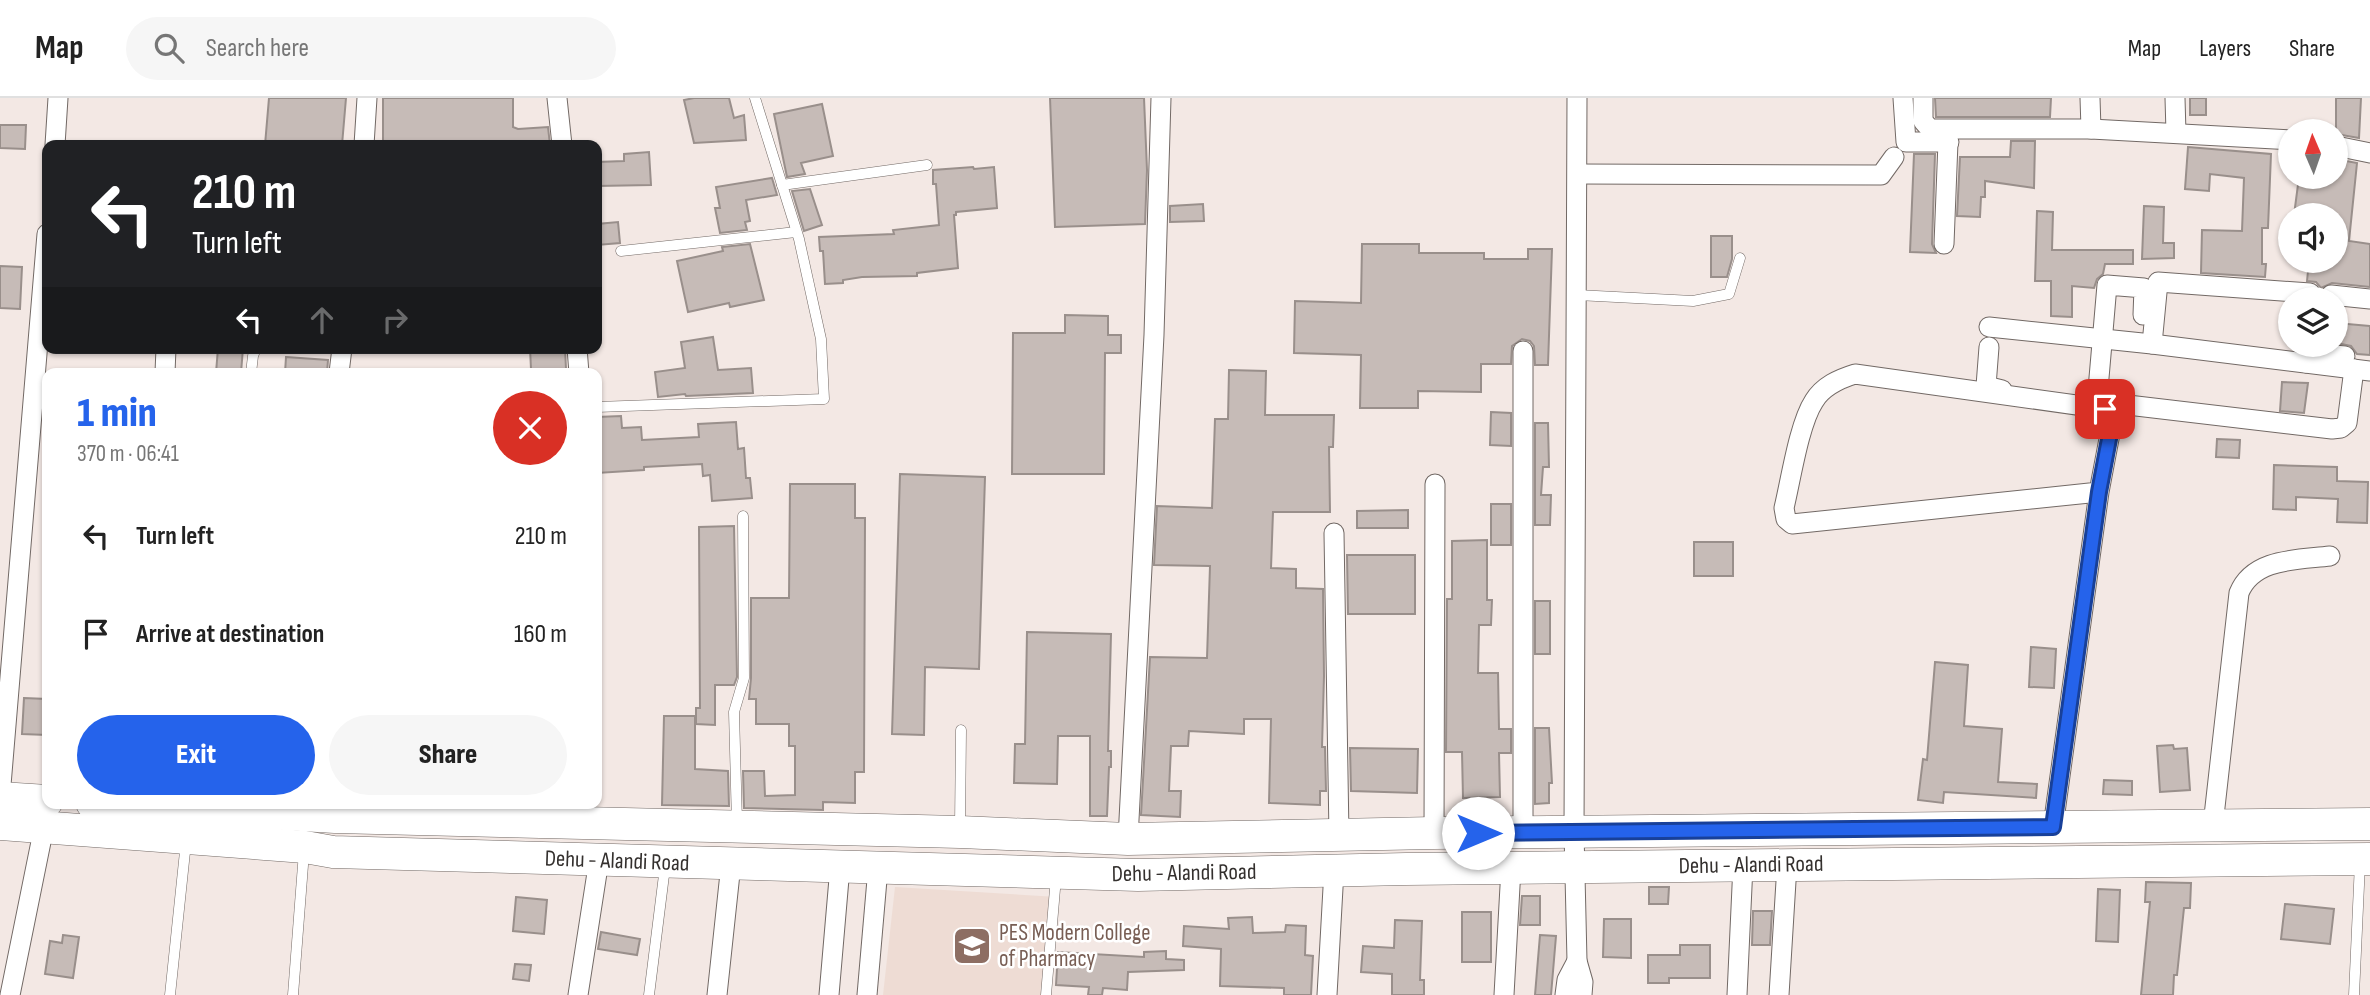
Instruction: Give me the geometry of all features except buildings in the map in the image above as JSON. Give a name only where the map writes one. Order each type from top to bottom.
[{"type":"main road","name":"Dehu - Alandi Road","points":[[0,798],[46,814],[186,838],[305,847],[333,852],[1138,876],[1334,870],[2365,859]]},
{"type":"main road","name":"Dehu - Alandi Road","points":[[271,809],[385,815],[486,812],[737,828],[960,832],[1128,839],[1434,833],[2370,824]]},
{"type":"main road","name":"Dehu - Alandi Road","points":[[0,824],[46,814]]},
{"type":"street","points":[[55,140],[58,98]]},
{"type":"street","points":[[364,140],[367,98]]},
{"type":"street","points":[[557,98],[561,140]]},
{"type":"street","points":[[1128,839],[1154,335],[1160,98]]},
{"type":"street","points":[[1577,98],[1574,867],[1577,961],[1583,982],[1582,995]]},
{"type":"street","points":[[1903,98],[1906,142],[1950,142],[1944,244]]},
{"type":"street","points":[[1923,98],[1923,121],[1930,129],[2091,130],[2278,139]]},
{"type":"street","points":[[2090,98],[2091,130]]},
{"type":"street","points":[[2175,98],[2176,133]]},
{"type":"street","points":[[2348,148],[2370,153]]},
{"type":"street","points":[[1578,174],[1881,175],[1894,157]]},
{"type":"street","points":[[2146,343],[2158,282],[2278,291]]},
{"type":"street","points":[[2096,401],[2107,285],[2144,288],[2146,343]]},
{"type":"street","points":[[2348,297],[2370,299]]},
{"type":"street","points":[[0,798],[42,312]]},
{"type":"street","points":[[1989,327],[2146,343],[2278,352]]},
{"type":"street","points":[[1989,347],[1985,383],[1988,388],[2332,429],[2341,428],[2347,422],[2365,366]]},
{"type":"street","points":[[1523,351],[1523,832]]},
{"type":"street","points":[[2321,357],[2365,366]]},
{"type":"street","points":[[2334,357],[2365,366]]},
{"type":"street","points":[[2053,827],[2099,492],[2112,423],[2111,415],[2105,409],[1854,374],[1835,380],[1815,398],[1807,415],[1784,508],[1786,519],[1792,524],[2099,492]]},
{"type":"street","points":[[1434,833],[1435,484]]},
{"type":"street","points":[[1334,533],[1339,835]]},
{"type":"street","points":[[2213,825],[2239,593],[2244,581],[2255,571],[2272,564],[2330,556]]},
{"type":"street","points":[[301,810],[305,847]]},
{"type":"street","points":[[484,857],[486,812]]},
{"type":"street","points":[[10,995],[46,814]]},
{"type":"street","points":[[578,995],[599,860]]},
{"type":"street","points":[[717,995],[731,864]]},
{"type":"street","points":[[1779,995],[1787,864]]},
{"type":"street","points":[[1737,995],[1743,865]]},
{"type":"street","points":[[829,995],[840,867]]},
{"type":"street","points":[[867,995],[878,868]]},
{"type":"street","points":[[1504,995],[1511,868]]},
{"type":"street","points":[[1327,995],[1334,870]]},
{"type":"street","points":[[1565,995],[1567,980],[1577,961]]},
{"type":"lane","points":[[602,407],[824,399],[821,340],[796,232],[755,98]]},
{"type":"lane","points":[[782,185],[928,165]]},
{"type":"lane","points":[[621,251],[796,232]]},
{"type":"lane","points":[[1577,295],[1693,301],[1729,294],[1740,258]]},
{"type":"lane","points":[[737,828],[734,712],[744,678],[743,516]]},
{"type":"lane","points":[[960,832],[961,730]]},
{"type":"lane","points":[[170,995],[186,838]]},
{"type":"lane","points":[[293,995],[305,847]]},
{"type":"lane","points":[[2354,995],[2365,859]]},
{"type":"lane","points":[[649,995],[666,862]]},
{"type":"lane","points":[[1046,995],[1056,873]]},
{"type":"shaded area","name":"PES Modern College of Pharmacy","points":[[895,887],[1058,897],[1051,995],[883,995]]},
{"type":"place","name":"PES Modern College of Pharmacy","points":[[972,946]]},
{"type":"route","points":[[1478,833],[2053,827],[2099,492],[2112,423],[2111,415],[2105,409]]}]
